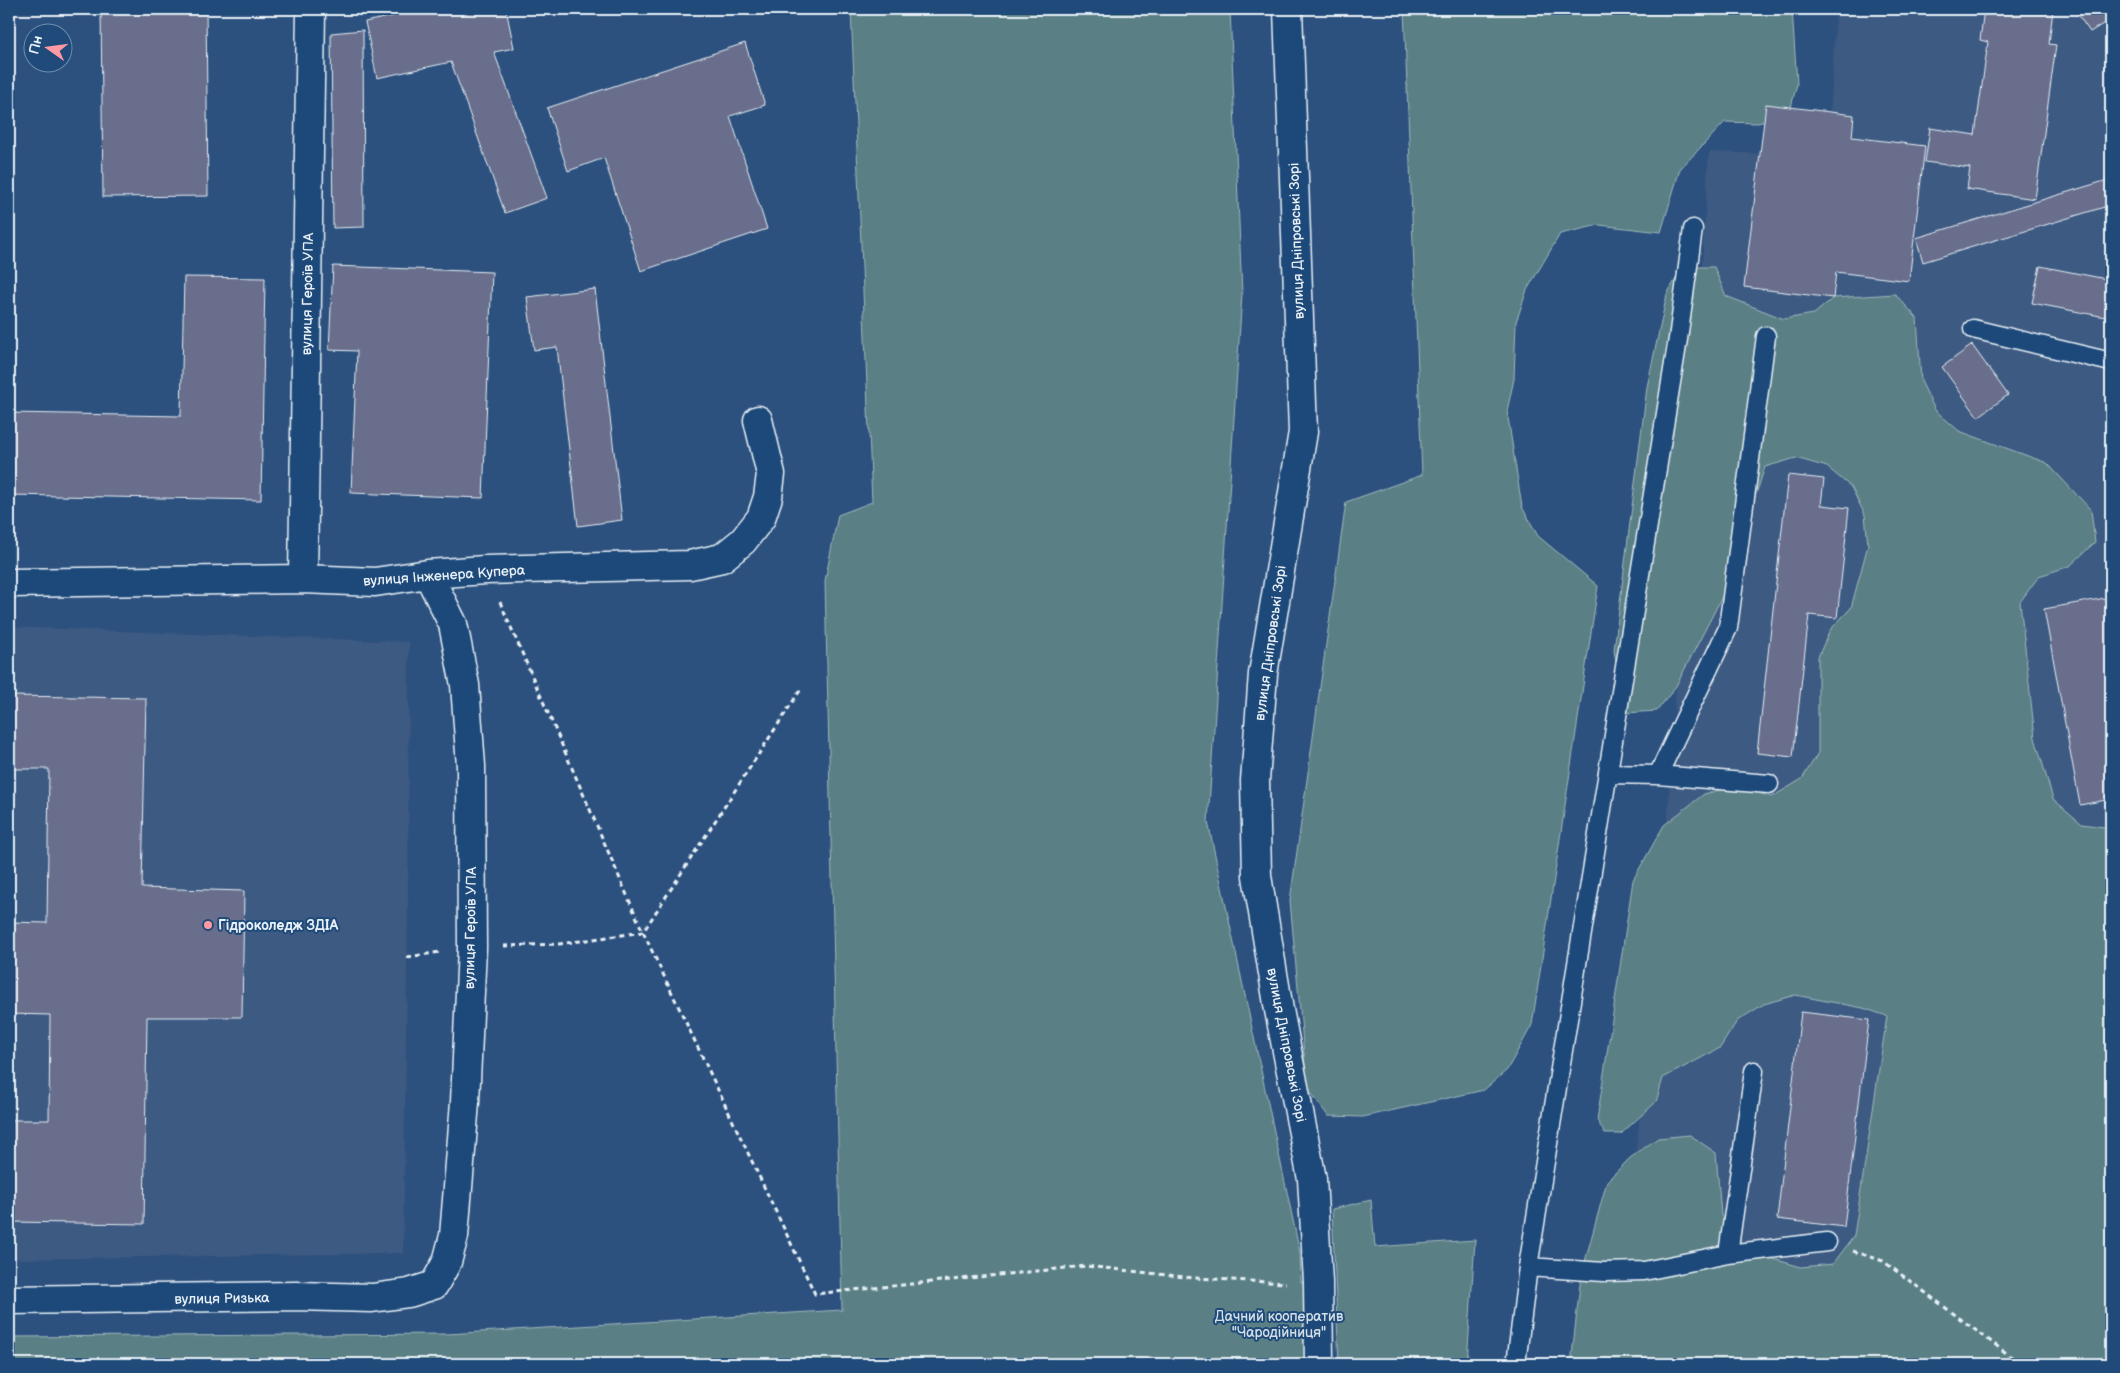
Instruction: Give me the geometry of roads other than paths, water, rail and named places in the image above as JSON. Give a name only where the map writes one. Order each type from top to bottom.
[{"type":"street","name":"вулиця Героїв УПА","points":[[302,579],[311,9]]},
{"type":"street","name":"вулиця Дніпровські Зорі","points":[[1288,9],[1303,432],[1263,674],[1255,781],[1257,876],[1279,1010],[1312,1179],[1318,1282],[1319,1364]]},
{"type":"street","name":"вулиця Інженера Купера","points":[[9,583],[302,579],[375,582],[428,574],[485,570],[690,565],[722,558],[743,540],[761,518],[768,497],[771,474],[758,420]]},
{"type":"street","name":"вулиця Героїв УПА","points":[[428,574],[453,624],[465,685],[471,766],[472,948],[465,1102],[454,1236],[447,1262],[434,1285]]},
{"type":"street","name":"вулиця Ризька","points":[[9,1300],[296,1296],[372,1298],[409,1293],[434,1285]]},
{"type":"lane","points":[[1516,1364],[1528,1267],[1678,339],[1693,229]]},
{"type":"lane","points":[[1972,329],[2111,362]]},
{"type":"lane","points":[[1658,775],[1728,628],[1766,336]]},
{"type":"lane","points":[[1608,774],[1658,775],[1769,784]]},
{"type":"lane","points":[[1728,1254],[1754,1071]]},
{"type":"lane","points":[[1528,1267],[1604,1272],[1644,1271],[1728,1254],[1827,1242]]},
{"type":"place","name":"Гідроколедж ЗДIА","points":[[208,925]]},
{"type":"park label","name":"Дачний кооператив \"Чародійниця\"","points":[[1279,1324]]}]
